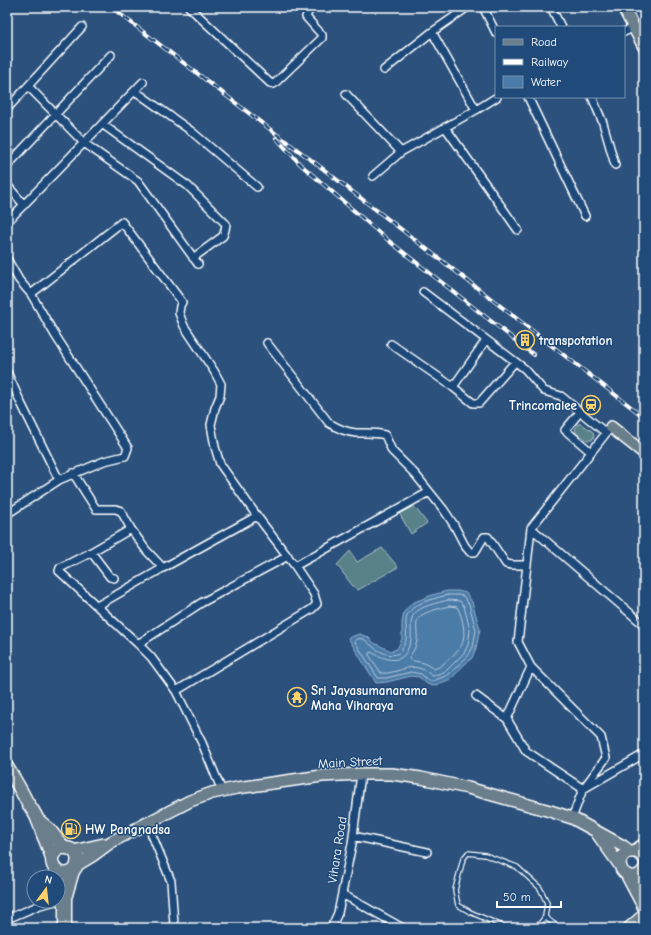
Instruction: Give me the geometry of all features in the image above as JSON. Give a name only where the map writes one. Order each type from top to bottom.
[{"type":"highway","points":[[7,767],[38,819],[56,869]]},
{"type":"highway","points":[[38,819],[76,855],[78,860],[66,887]]},
{"type":"highway","points":[[52,857],[54,852],[59,849],[69,849]]},
{"type":"highway","points":[[66,873],[75,868]]},
{"type":"highway","points":[[62,909],[65,928]]},
{"type":"main road","points":[[623,7],[629,30],[643,43]]},
{"type":"main road","points":[[609,430],[644,453]]},
{"type":"main road","name":"Main Street","points":[[75,868],[111,842],[190,801],[237,788],[299,779],[361,774],[392,774],[427,779],[550,810],[572,818],[632,852],[640,854],[644,859]]},
{"type":"main road","name":"Main Street","points":[[594,830],[623,871],[644,908]]},
{"type":"main road","name":"Main Street","points":[[69,849],[88,848],[111,842]]},
{"type":"main road","points":[[643,871],[636,876],[629,876],[623,871],[621,860],[628,852],[632,852],[644,844]]},
{"type":"main road","points":[[643,871],[644,893]]},
{"type":"main road","points":[[629,928],[644,916]]},
{"type":"street","points":[[190,7],[270,84],[274,84],[322,38],[322,35],[306,17],[308,12],[314,7]]},
{"type":"street","points":[[384,70],[432,32],[468,7]]},
{"type":"street","points":[[483,7],[495,31]]},
{"type":"street","points":[[551,7],[560,26]]},
{"type":"street","points":[[7,109],[82,27]]},
{"type":"street","points":[[432,32],[476,110]]},
{"type":"street","points":[[7,166],[111,55]]},
{"type":"street","points":[[7,222],[143,82]]},
{"type":"street","points":[[28,86],[84,143],[138,181],[196,261],[223,236],[226,230],[226,224],[188,186],[102,124]]},
{"type":"street","points":[[135,91],[192,131],[257,187]]},
{"type":"street","points":[[346,94],[401,152]]},
{"type":"street","points":[[373,176],[401,152],[495,98]]},
{"type":"street","points":[[528,98],[585,216]]},
{"type":"street","points":[[592,98],[603,123],[615,165]]},
{"type":"street","points":[[445,127],[518,230]]},
{"type":"street","points":[[7,186],[24,205]]},
{"type":"street","points":[[31,294],[122,222],[182,302],[179,313],[184,326],[221,384],[220,396],[215,408],[211,425],[220,464],[314,594],[317,604],[312,609],[176,691]]},
{"type":"street","points":[[7,259],[19,280],[31,294],[128,448],[125,456],[104,460],[73,473],[59,480],[7,514]]},
{"type":"street","points":[[423,292],[525,369],[544,391],[561,396],[580,412],[609,430],[531,528],[518,642],[531,667],[601,737],[606,758],[583,789],[572,818]]},
{"type":"street","points":[[453,387],[486,340]]},
{"type":"street","points":[[267,343],[329,423],[337,428],[354,433],[378,433],[385,435],[392,451],[415,474],[444,510],[470,552],[475,552],[484,537],[488,537],[506,564],[527,565]]},
{"type":"street","points":[[392,344],[473,403],[479,403],[515,362]]},
{"type":"street","points":[[7,372],[59,480]]},
{"type":"street","points":[[580,412],[566,430],[591,452]]},
{"type":"street","points":[[73,473],[96,509],[116,509],[121,511],[131,529],[146,550],[163,568]]},
{"type":"street","points":[[295,566],[429,492]]},
{"type":"street","points":[[96,606],[257,516]]},
{"type":"street","points":[[531,528],[644,625]]},
{"type":"street","points":[[131,529],[60,568],[59,571],[151,657],[176,691],[202,743],[222,791]]},
{"type":"street","points":[[91,552],[110,577],[114,578]]},
{"type":"street","points":[[138,644],[201,603],[288,556]]},
{"type":"street","points":[[506,720],[531,667]]},
{"type":"street","points":[[476,696],[506,720],[526,750],[583,789]]},
{"type":"street","points":[[583,789],[644,754]]},
{"type":"street","name":"Vihara Road","points":[[331,928],[338,913],[342,894],[353,836],[361,774]]},
{"type":"street","points":[[147,823],[171,882],[174,925]]},
{"type":"street","points":[[353,836],[427,852]]},
{"type":"street","points":[[342,894],[403,928]]},
{"type":"street","points":[[7,919],[31,909]]},
{"type":"lane","points":[[507,928],[470,912],[458,905],[455,890],[462,859],[468,853],[485,855],[517,867],[540,888],[547,903],[545,917],[535,928]]},
{"type":"lane","points":[[545,917],[559,928]]},
{"type":"green space","points":[[578,424],[582,424],[593,432],[594,436],[592,440],[587,440],[576,433],[575,428]]},
{"type":"green space","points":[[413,505],[427,523],[411,534],[399,513]]},
{"type":"green space","points":[[382,548],[398,567],[358,590],[352,585],[337,565],[350,551],[357,562]]},
{"type":"water","points":[[447,591],[466,593],[472,602],[480,629],[472,658],[451,679],[433,686],[427,684],[419,677],[411,676],[376,683],[348,638],[359,634],[368,637],[374,643],[391,651],[397,649],[402,639],[404,612],[412,603]]},
{"type":"railway","points":[[111,7],[644,417]]},
{"type":"railway","points":[[276,138],[300,164],[389,241],[534,355]]},
{"type":"place","name":"transpotation","points":[[525,340]]},
{"type":"place","name":"Trincomalee","points":[[591,405]]},
{"type":"place","name":"Sri Jayasumanarama Maha Viharaya","points":[[297,697]]},
{"type":"place","name":"HW Pangnadsa","points":[[71,829]]}]
